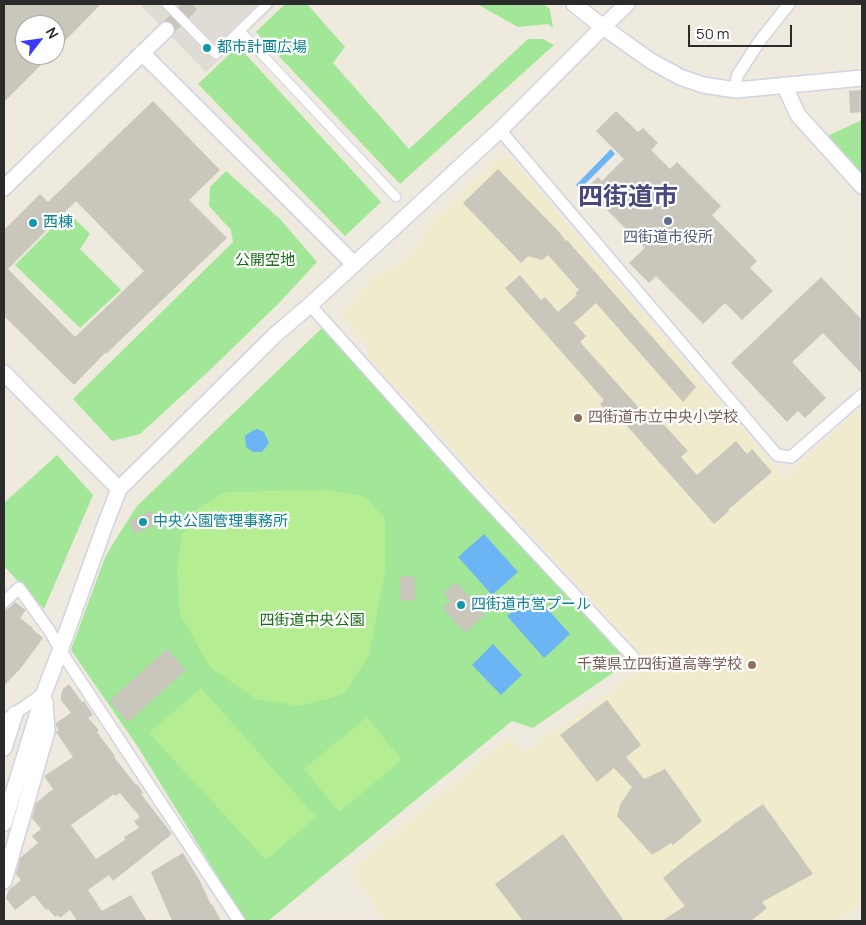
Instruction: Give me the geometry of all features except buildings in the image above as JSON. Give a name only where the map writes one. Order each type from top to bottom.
[{"type":"street","points":[[167,4],[216,54],[267,4]]},
{"type":"street","points":[[574,4],[651,61],[680,77],[703,84],[736,90],[862,78]]},
{"type":"street","points":[[4,824],[44,693],[119,489],[275,335],[500,130],[627,4]]},
{"type":"street","points":[[736,90],[737,76],[759,42],[789,4]]},
{"type":"street","points":[[4,188],[166,30]]},
{"type":"street","points":[[240,31],[396,196]]},
{"type":"street","points":[[142,53],[354,264]]},
{"type":"street","points":[[784,85],[798,115],[862,186]]},
{"type":"street","points":[[500,130],[776,455],[791,457],[862,396]]},
{"type":"street","points":[[310,305],[469,482],[634,658]]},
{"type":"street","points":[[4,373],[119,489]]},
{"type":"street","points":[[4,602],[19,588],[49,630],[60,650],[235,920]]},
{"type":"street","points":[[4,748],[9,717],[44,693]]},
{"type":"street","points":[[4,881],[47,731],[44,693]]},
{"type":"shaded area","name":"都市計画広場","points":[[139,4],[277,4],[206,72]]},
{"type":"shaded area","points":[[509,156],[784,478],[862,407],[862,905],[836,921],[385,921],[351,870],[510,737],[525,752],[641,670],[644,660],[623,634],[369,358],[368,345],[341,314],[375,276],[399,265],[417,248],[433,220],[500,157]]},
{"type":"green space","points":[[285,4],[307,4],[345,47],[333,63],[409,149],[528,39],[543,39],[554,45],[400,184],[256,32]]},
{"type":"green space","points":[[477,4],[543,4],[550,9],[553,28],[548,24],[518,27]]},
{"type":"green space","points":[[238,46],[381,202],[345,236],[198,84]]},
{"type":"green space","points":[[862,120],[862,178],[823,138]]},
{"type":"green space","name":"公開空地","points":[[226,171],[280,219],[317,262],[279,303],[140,434],[112,441],[73,399],[233,242],[231,230],[209,206],[210,187]]},
{"type":"green space","points":[[68,212],[90,234],[80,249],[121,290],[80,328],[15,265]]},
{"type":"green space","name":"四街道中央公園","points":[[323,327],[624,658],[624,665],[533,728],[512,721],[268,921],[245,921],[138,747],[71,650],[104,560],[137,506]]},
{"type":"green space","points":[[57,455],[93,495],[44,609],[4,566],[4,503]]},
{"type":"green space","points":[[327,490],[366,497],[385,519],[385,572],[369,655],[344,694],[301,706],[256,699],[210,667],[180,614],[177,569],[182,537],[194,511],[225,492]]},
{"type":"green space","points":[[201,688],[316,817],[266,860],[149,733]]},
{"type":"green space","points":[[367,717],[402,760],[339,812],[304,769]]},
{"type":"water","points":[[611,149],[615,154],[580,189],[576,185]]},
{"type":"water","points":[[257,429],[264,432],[269,443],[262,452],[253,452],[246,447],[245,436]]},
{"type":"water","points":[[484,534],[518,572],[492,595],[458,557]]},
{"type":"water","points":[[533,593],[570,634],[544,658],[507,616]]},
{"type":"water","points":[[493,644],[522,675],[501,695],[472,665]]},
{"type":"tunnel","points":[[166,30],[192,4]]},
{"type":"place","name":"都市計画広場","points":[[207,48]]},
{"type":"place","name":"四街道市役所","points":[[668,221]]},
{"type":"place","name":"西棟","points":[[33,223]]},
{"type":"place","name":"四街道市立中央小学校","points":[[578,418]]},
{"type":"place","name":"中央公園管理事務所","points":[[143,522]]},
{"type":"place","name":"四街道市営プール","points":[[461,605]]},
{"type":"place","name":"千葉県立四街道高等学校","points":[[752,665]]},
{"type":"district","name":"四街道市","points":[[628,198]]}]
